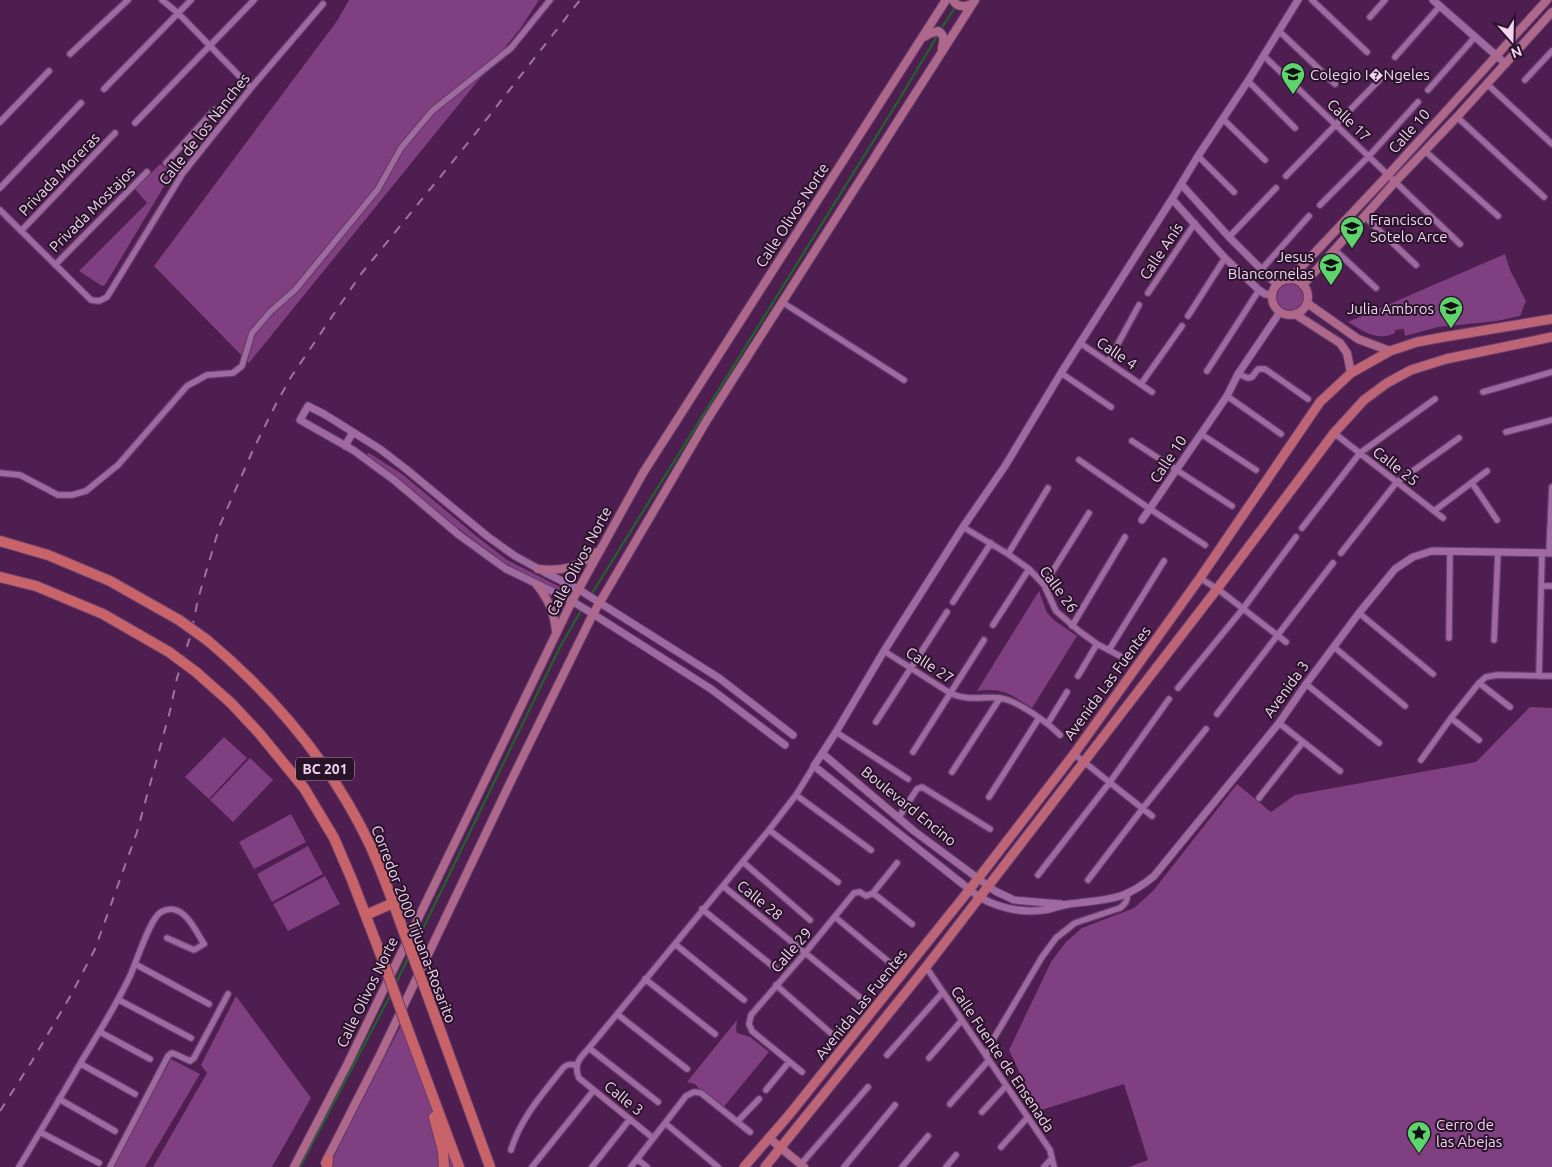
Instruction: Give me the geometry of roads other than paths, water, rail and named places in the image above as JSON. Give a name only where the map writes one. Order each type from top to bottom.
[{"type":"highway","name":"Corredor 2000 Tijuana-Rosarito","points":[[0,541],[48,555],[110,581],[179,620],[207,640],[252,681],[279,708],[307,742],[353,813],[375,858],[490,1167]]},
{"type":"highway","name":"BC 201","points":[[0,577],[36,586],[104,614],[169,652],[196,672],[230,702],[259,733],[304,788],[334,838],[366,915],[459,1167]]},
{"type":"highway","points":[[366,915],[393,903]]},
{"type":"highway","points":[[419,1058],[443,1151],[444,1167]]},
{"type":"main road","name":"Calle Olivos Norte","points":[[294,1167],[348,1063],[578,589],[643,473],[946,0]]},
{"type":"main road","points":[[953,0],[958,6],[971,4]]},
{"type":"main road","name":"Calle 10","points":[[1290,280],[1547,0]]},
{"type":"main road","points":[[326,1164],[593,614],[686,454],[971,4]]},
{"type":"main road","name":"Calle 10","points":[[1303,285],[1552,12]]},
{"type":"main road","points":[[920,40],[938,31],[944,36],[943,47]]},
{"type":"main road","points":[[1290,280],[1297,281],[1303,285],[1308,293],[1307,303],[1302,310],[1294,314],[1284,314],[1280,312],[1273,302],[1272,295],[1277,285],[1283,281],[1290,280]]},
{"type":"main road","points":[[1307,303],[1358,339],[1390,351]]},
{"type":"main road","points":[[1294,314],[1340,344],[1347,353],[1351,373]]},
{"type":"main road","name":"Avenida Las Fuentes","points":[[744,1167],[790,1115],[970,890],[1074,754],[1200,578],[1320,402],[1351,373],[1390,351],[1417,342],[1552,319]]},
{"type":"main road","name":"Avenida Las Fuentes","points":[[765,1167],[926,967],[1217,589],[1334,433],[1364,400],[1387,383],[1411,370],[1446,359],[1552,337]]},
{"type":"main road","points":[[538,569],[552,571],[569,568],[601,549]]},
{"type":"main road","points":[[537,585],[549,601],[555,619],[556,633]]},
{"type":"main road","points":[[770,1138],[803,1166]]},
{"type":"street","points":[[70,54],[128,0]]},
{"type":"street","points":[[162,0],[178,13],[251,88]]},
{"type":"street","points":[[104,89],[191,0]]},
{"type":"street","points":[[135,123],[254,0]]},
{"type":"street","points":[[0,473],[20,474],[58,495],[72,496],[86,492],[118,465],[187,386],[208,375],[239,370],[242,366],[252,333],[271,311],[295,290],[378,189],[401,148],[432,111],[512,48],[550,0]]},
{"type":"street","points":[[511,1150],[519,1129],[533,1106],[563,1068],[566,1065],[576,1065],[796,795],[823,754],[884,651],[963,527],[1005,466],[1061,373],[1298,0]]},
{"type":"street","points":[[1312,0],[1367,52]]},
{"type":"street","points":[[1370,17],[1386,0]]},
{"type":"street","points":[[1433,0],[1506,64]]},
{"type":"street","name":"Calle de los Nanches","points":[[55,265],[91,300],[99,301],[106,297],[183,173],[251,88],[323,4]]},
{"type":"street","points":[[1395,57],[1440,6]]},
{"type":"street","points":[[1280,31],[1335,84]]},
{"type":"street","points":[[1428,90],[1475,37]]},
{"type":"street","points":[[1525,80],[1552,51]]},
{"type":"street","name":"Calle 17","points":[[1264,56],[1460,244]]},
{"type":"street","points":[[0,122],[50,71]]},
{"type":"street","points":[[1286,176],[1384,75]]},
{"type":"street","points":[[1248,81],[1295,128]]},
{"type":"street","points":[[1487,84],[1552,144]]},
{"type":"street","points":[[1320,206],[1418,102]]},
{"type":"street","points":[[0,188],[81,103]]},
{"type":"street","points":[[183,173],[166,163],[214,110]]},
{"type":"street","points":[[1457,117],[1544,197]]},
{"type":"street","points":[[1223,119],[1265,160]]},
{"type":"street","name":"Privada Moreras","points":[[21,232],[116,133]]},
{"type":"street","points":[[1426,151],[1498,216]]},
{"type":"street","points":[[1198,156],[1234,192]]},
{"type":"street","name":"Privada Mostajos","points":[[55,265],[147,172]]},
{"type":"street","points":[[1181,184],[1229,237],[1277,285]]},
{"type":"street","points":[[1229,237],[1276,188]]},
{"type":"street","points":[[1172,199],[1226,258],[1259,290],[1265,294],[1272,295]]},
{"type":"street","points":[[0,210],[55,265]]},
{"type":"street","points":[[1261,270],[1309,216]]},
{"type":"street","points":[[1364,216],[1416,265]]},
{"type":"street","name":"Calle Anís","points":[[1148,292],[1195,223]]},
{"type":"street","points":[[1334,249],[1376,288]]},
{"type":"street","points":[[1188,316],[1226,258]]},
{"type":"street","points":[[1207,371],[1259,290]]},
{"type":"street","points":[[782,302],[904,380]]},
{"type":"street","points":[[1108,362],[1139,305]]},
{"type":"street","name":"Calle 10","points":[[1142,520],[1227,396],[1238,374],[1280,312]]},
{"type":"street","points":[[1141,384],[1182,326]]},
{"type":"street","name":"Calle 4","points":[[1080,343],[1152,392]]},
{"type":"street","points":[[1238,374],[1248,378],[1252,377],[1258,369],[1265,369],[1308,399]]},
{"type":"street","points":[[1482,392],[1552,372]]},
{"type":"street","points":[[1061,373],[1111,407]]},
{"type":"street","points":[[1227,396],[1282,434]]},
{"type":"street","points":[[1302,528],[1360,453],[1435,399]]},
{"type":"street","points":[[785,745],[711,689],[572,601],[506,569],[458,535],[394,480],[345,446],[300,420],[308,406],[380,449],[515,556],[600,602],[719,678],[793,735]]},
{"type":"street","points":[[1506,432],[1552,420]]},
{"type":"street","points":[[345,446],[353,432]]},
{"type":"street","name":"Calle 25","points":[[1334,433],[1443,518]]},
{"type":"street","points":[[1201,434],[1256,470]]},
{"type":"street","points":[[1341,553],[1396,483],[1459,438]]},
{"type":"street","points":[[1132,442],[1232,506]]},
{"type":"street","points":[[1079,460],[1206,545]]},
{"type":"street","points":[[1434,511],[1487,472]]},
{"type":"street","points":[[1472,483],[1497,520]]},
{"type":"street","points":[[1539,676],[1542,586],[1548,553],[1552,487]]},
{"type":"street","points":[[1008,554],[1048,488]]},
{"type":"street","points":[[1044,585],[1089,513]]},
{"type":"street","name":"Calle 26","points":[[963,527],[991,543],[1029,569],[1044,585],[1056,611],[1072,626],[1097,644],[1120,656]]},
{"type":"street","points":[[1072,626],[1125,537]]},
{"type":"street","points":[[1178,688],[1242,610],[1296,537]]},
{"type":"street","points":[[953,602],[991,543]]},
{"type":"street","name":"Avenida 3","points":[[978,879],[995,891],[1023,902],[1067,904],[1099,901],[1128,894],[1154,876],[1278,723],[1359,613],[1395,569],[1413,557],[1432,551],[1548,553]]},
{"type":"street","points":[[1449,638],[1450,551]]},
{"type":"street","points":[[1494,640],[1498,552]]},
{"type":"street","points":[[1109,650],[1164,561]]},
{"type":"street","points":[[1217,714],[1333,563]]},
{"type":"street","points":[[993,625],[1029,569]]},
{"type":"street","points":[[1200,578],[1286,642]]},
{"type":"street","points":[[1542,586],[1552,586]]},
{"type":"street","points":[[876,722],[947,612]]},
{"type":"street","points":[[1359,613],[1433,674]]},
{"type":"street","points":[[913,752],[984,640]]},
{"type":"street","points":[[1078,676],[1097,644]]},
{"type":"street","points":[[1334,647],[1405,706]]},
{"type":"street","name":"Calle 27","points":[[884,651],[950,694],[958,697],[1010,700],[1048,723],[1060,735]]},
{"type":"street","points":[[1421,760],[1451,718],[1486,677],[1497,675],[1552,676]]},
{"type":"street","points":[[711,689],[719,678]]},
{"type":"street","points":[[1479,683],[1510,707]]},
{"type":"street","points":[[1306,684],[1379,742]]},
{"type":"street","points":[[1048,723],[1067,692]]},
{"type":"street","points":[[952,772],[1000,698]]},
{"type":"street","points":[[1038,875],[1110,782],[1169,699]]},
{"type":"street","points":[[989,797],[1038,718]]},
{"type":"street","points":[[1451,718],[1479,740]]},
{"type":"street","points":[[1278,723],[1340,771]]},
{"type":"street","points":[[1088,880],[1206,729]]},
{"type":"street","points":[[836,732],[908,780]]},
{"type":"street","points":[[1259,798],[1303,742]]},
{"type":"street","name":"Boulevard Encino","points":[[823,754],[899,818],[978,879]]},
{"type":"street","points":[[1074,754],[1152,816]]},
{"type":"street","name":"Boulevard Encino","points":[[814,766],[970,890]]},
{"type":"street","points":[[899,818],[919,787],[990,829]]},
{"type":"street","points":[[796,795],[871,850]]},
{"type":"street","points":[[769,830],[838,882]]},
{"type":"street","points":[[743,862],[810,920]]},
{"type":"street","points":[[897,863],[873,893],[912,924]]},
{"type":"street","name":"Calle 28","points":[[723,886],[863,1000]]},
{"type":"street","name":"Avenida 3","points":[[970,890],[994,905],[1015,910],[1048,909],[1067,904]]},
{"type":"street","name":"Calle 29","points":[[789,1062],[752,1031],[749,1024],[751,1015],[854,893],[860,892],[866,896],[873,893]]},
{"type":"street","points":[[950,1104],[987,1058],[994,1038],[1056,938],[1075,923],[1120,908],[1128,899],[1128,894]]},
{"type":"street","points":[[1022,910],[1023,902]]},
{"type":"street","points":[[19,1167],[119,1000],[150,925],[157,915],[169,909],[177,910],[187,917],[204,944],[194,950],[167,938]]},
{"type":"street","points":[[702,909],[775,968]]},
{"type":"street","points":[[834,917],[889,962]]},
{"type":"street","points":[[675,944],[744,1000]]},
{"type":"street","points":[[135,964],[209,1004]]},
{"type":"street","name":"Calle Fuente de Ensenada","points":[[926,967],[1050,1150],[1054,1167]]},
{"type":"street","points":[[645,979],[716,1034]]},
{"type":"street","points":[[776,986],[833,1034]]},
{"type":"street","points":[[887,1055],[943,992]]},
{"type":"street","points":[[110,1167],[168,1056],[172,1053],[188,1061],[194,1058],[228,994]]},
{"type":"street","points":[[119,1000],[191,1038]]},
{"type":"street","points":[[617,1014],[687,1069]]},
{"type":"street","points":[[929,1058],[962,1020]]},
{"type":"street","points":[[100,1032],[150,1059]]},
{"type":"street","points":[[589,1048],[658,1102]]},
{"type":"street","points":[[766,1090],[789,1062],[802,1072]]},
{"type":"street","points":[[81,1064],[136,1094]]},
{"type":"street","name":"Calle 3","points":[[576,1065],[576,1072],[579,1078],[653,1138]]},
{"type":"street","points":[[982,1112],[1006,1086]]},
{"type":"street","points":[[803,1166],[868,1087]]},
{"type":"street","points":[[532,1167],[594,1090]]},
{"type":"street","points":[[631,1167],[686,1096],[694,1092],[701,1094],[750,1132]]},
{"type":"street","points":[[60,1099],[115,1131]]},
{"type":"street","points":[[737,1122],[759,1099]]},
{"type":"street","points":[[844,1167],[895,1105]]},
{"type":"street","points":[[1001,1147],[1028,1117]]},
{"type":"street","points":[[592,1167],[630,1119]]},
{"type":"street","points":[[664,1123],[718,1167]]},
{"type":"street","points":[[40,1132],[99,1163]]},
{"type":"street","points":[[902,1167],[928,1136]]},
{"type":"street","points":[[946,1167],[956,1155]]},
{"type":"street","points":[[1044,1167],[1052,1158]]},
{"type":"street","points":[[637,1159],[647,1167]]},
{"type":"waterway","points":[[941,29],[956,6]]},
{"type":"waterway","points":[[591,595],[939,33]]},
{"type":"waterway","points":[[414,947],[559,649],[582,609]]},
{"type":"waterway","points":[[396,983],[409,956]]},
{"type":"waterway","points":[[300,1167],[391,994]]},
{"type":"railway","points":[[0,1111],[71,995],[95,949],[137,832],[170,711],[177,678],[191,634],[198,599],[220,525],[253,450],[276,404],[291,377],[361,274],[471,139],[580,0]]},
{"type":"place","name":"Colegio I�Ngeles","points":[[1293,95]]},
{"type":"place","name":"Francisco Sotelo Arce","points":[[1352,249]]},
{"type":"place","name":"Jesus Blancornelas","points":[[1331,286]]},
{"type":"place","name":"Julia Ambros","points":[[1451,329]]},
{"type":"place","name":"Cerro de las Abejas","points":[[1419,1154]]}]
